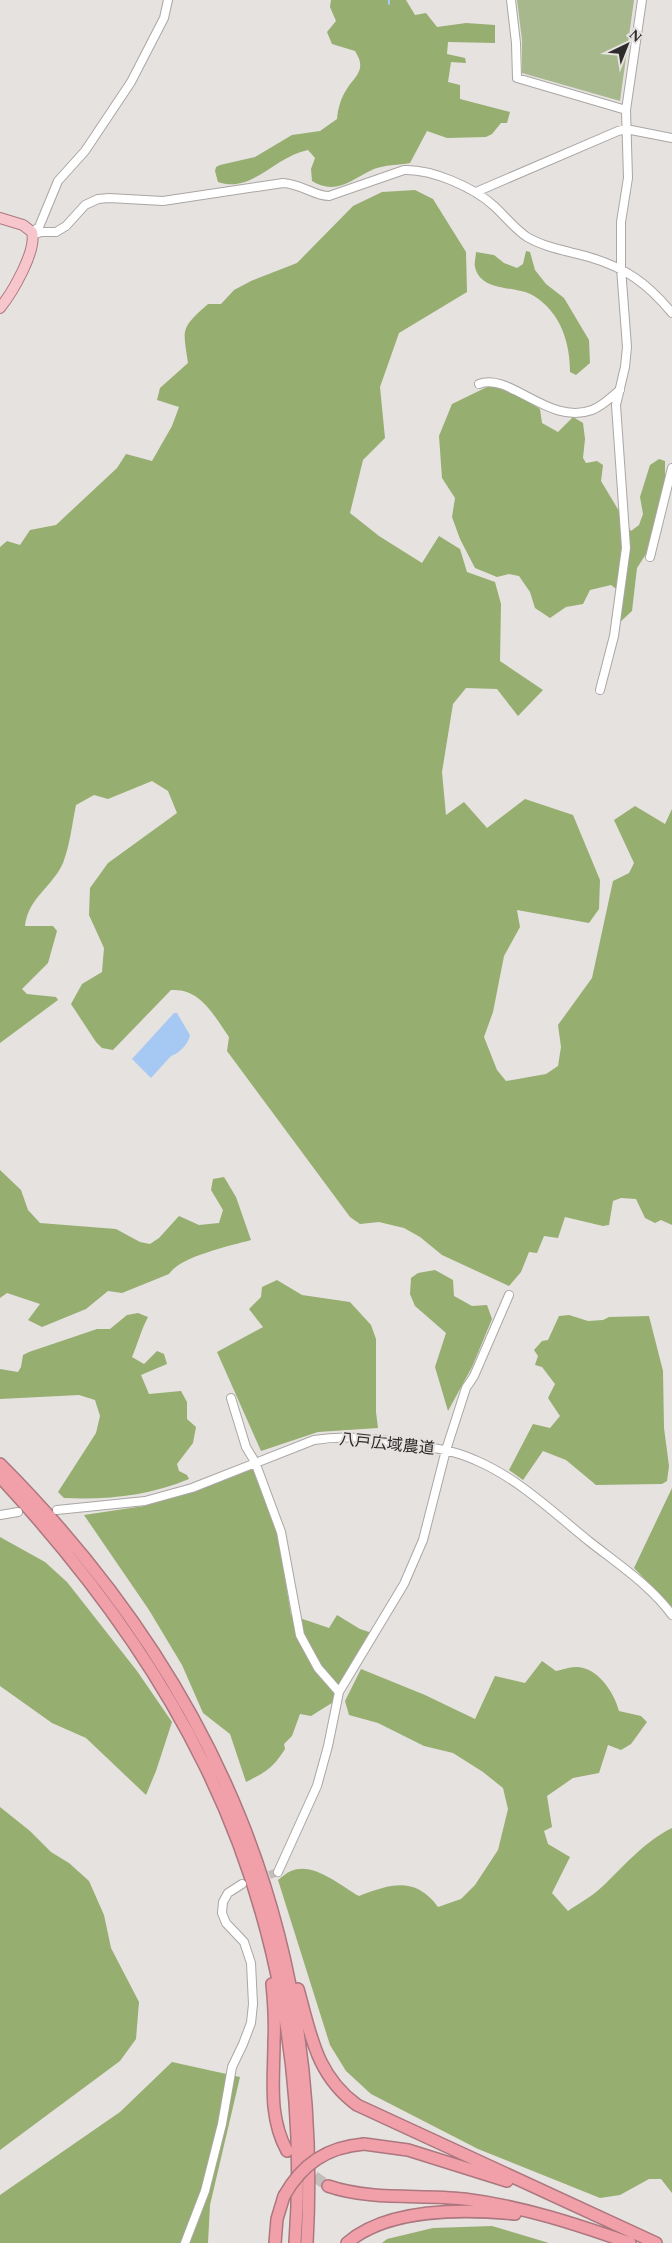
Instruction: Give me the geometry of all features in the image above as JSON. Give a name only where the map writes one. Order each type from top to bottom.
[{"type":"highway","points":[[0,1464],[56,1522],[120,1602],[182,1698],[216,1761],[246,1832],[270,1899],[318,2058],[337,2089],[357,2105],[369,2111],[656,2243]]},
{"type":"highway","points":[[0,1477],[43,1524],[94,1587],[131,1639],[170,1701],[205,1765],[221,1801],[248,1873],[258,1906],[283,2007],[292,2075],[298,2178],[295,2243]]},
{"type":"highway","points":[[270,1899],[290,1986],[302,2053],[310,2151],[307,2243]]},
{"type":"highway","points":[[258,1906],[274,2002],[274,2107],[278,2130],[287,2151]]},
{"type":"highway","points":[[275,2243],[277,2219],[284,2196],[301,2172],[322,2155],[340,2147],[364,2144],[393,2147],[437,2158],[523,2186],[596,2215]]},
{"type":"highway","points":[[328,2186],[363,2194],[441,2197],[488,2203],[538,2214],[630,2243]]},
{"type":"highway","points":[[347,2243],[365,2230],[377,2225],[448,2212],[512,2214],[583,2227]]},
{"type":"main road","points":[[0,218],[23,225],[32,233],[33,242],[18,280],[0,308]]},
{"type":"street","points":[[32,233],[39,227],[58,181],[85,151],[131,82],[164,18],[168,0]]},
{"type":"street","points":[[511,0],[516,43],[517,78],[626,110]]},
{"type":"street","points":[[600,690],[614,636],[626,548],[616,404],[627,346],[621,268],[621,222],[628,178],[626,110],[642,0]]},
{"type":"street","points":[[476,192],[582,145],[626,129],[672,138]]},
{"type":"street","points":[[32,233],[56,232],[66,226],[85,205],[98,199],[163,201],[283,183],[296,184],[322,196],[329,196],[396,172],[415,170],[476,192],[527,236],[543,244],[621,268],[645,284],[672,313]]},
{"type":"street","points":[[479,384],[488,381],[504,384],[547,407],[579,413],[598,408],[620,390]]},
{"type":"street","points":[[650,557],[672,468]]},
{"type":"street","points":[[278,1872],[317,1786],[328,1746],[339,1692],[404,1584],[424,1540],[446,1450],[466,1388],[474,1376],[509,1295]]},
{"type":"street","points":[[231,1398],[246,1447],[255,1462],[281,1532],[300,1634],[318,1668],[339,1692]]},
{"type":"street","name":"八戸広域農道","points":[[57,1510],[145,1501],[192,1488],[314,1440],[331,1437],[354,1436],[446,1450],[474,1459],[511,1480],[638,1580],[672,1615]]},
{"type":"street","points":[[0,1515],[18,1512]]},
{"type":"street","points":[[185,2243],[205,2191],[222,2124],[232,2067],[250,2023],[253,2004],[251,1963],[244,1942],[226,1923],[222,1912],[223,1902],[228,1893],[242,1884]]},
{"type":"green space","points":[[331,0],[406,0],[415,15],[426,13],[437,27],[466,23],[495,25],[495,43],[448,42],[447,54],[465,58],[466,63],[451,62],[448,82],[460,85],[460,99],[510,112],[507,123],[501,123],[492,134],[486,137],[447,138],[427,131],[410,163],[374,169],[351,181],[336,186],[329,187],[312,181],[311,169],[315,158],[308,150],[285,159],[253,179],[242,183],[218,182],[215,171],[216,167],[255,157],[292,135],[320,131],[337,119],[342,99],[358,73],[360,64],[355,51],[332,44],[327,32],[336,21],[330,7]]},
{"type":"green space","points":[[517,0],[634,0],[620,101],[522,73],[522,40]]},
{"type":"green space","points":[[415,190],[433,199],[466,252],[467,292],[399,333],[380,387],[385,438],[363,460],[350,513],[379,536],[422,563],[439,536],[460,549],[467,572],[495,582],[501,604],[500,661],[543,690],[518,716],[497,689],[466,688],[453,704],[442,772],[446,815],[464,802],[487,828],[525,799],[573,815],[600,880],[599,909],[589,923],[517,910],[520,927],[504,956],[493,1012],[484,1037],[497,1070],[506,1081],[546,1074],[558,1066],[561,1047],[558,1025],[592,978],[613,881],[629,873],[634,863],[614,820],[635,806],[665,824],[672,809],[672,1225],[661,1220],[655,1223],[645,1218],[636,1199],[621,1198],[613,1201],[609,1225],[603,1226],[565,1217],[558,1238],[544,1236],[537,1253],[529,1252],[521,1272],[509,1286],[442,1255],[420,1237],[404,1228],[379,1222],[360,1224],[350,1217],[227,1051],[229,1037],[212,1012],[199,998],[181,991],[171,990],[113,1050],[102,1048],[96,1042],[71,1004],[82,984],[102,972],[104,948],[89,915],[90,888],[108,863],[177,813],[168,791],[152,781],[108,799],[94,795],[76,805],[63,863],[31,908],[25,926],[53,926],[57,931],[48,963],[22,989],[27,994],[56,997],[58,1000],[0,1043],[0,547],[7,541],[20,545],[30,530],[56,525],[117,468],[126,454],[152,461],[172,426],[179,407],[157,400],[160,388],[188,363],[185,336],[188,324],[208,304],[221,304],[234,290],[251,281],[297,263],[353,206],[382,192]]},
{"type":"green space","points":[[526,251],[530,252],[535,270],[546,284],[564,298],[589,340],[590,363],[576,375],[570,372],[566,340],[551,311],[534,296],[518,290],[492,285],[484,281],[475,267],[476,252],[494,255],[504,263],[517,268],[523,264]]},
{"type":"green space","points":[[489,386],[508,391],[540,409],[542,423],[558,432],[573,417],[583,423],[585,439],[583,458],[586,463],[597,461],[603,465],[601,481],[631,531],[639,525],[643,514],[640,497],[650,465],[659,459],[665,461],[665,479],[646,554],[637,568],[632,611],[619,623],[623,594],[611,585],[590,590],[583,604],[566,607],[550,618],[535,608],[530,592],[519,576],[509,574],[497,577],[475,568],[460,539],[452,517],[455,498],[442,478],[439,436],[452,404]]},
{"type":"green space","points":[[0,1170],[21,1190],[28,1210],[40,1223],[116,1229],[140,1242],[150,1244],[159,1238],[179,1216],[199,1225],[219,1223],[223,1210],[211,1190],[213,1179],[224,1177],[236,1197],[251,1240],[195,1257],[184,1262],[169,1274],[122,1293],[108,1291],[86,1309],[42,1327],[28,1320],[40,1304],[7,1293],[0,1298]]},
{"type":"green space","points":[[435,1270],[453,1280],[454,1296],[472,1306],[487,1305],[492,1319],[472,1367],[448,1411],[435,1367],[446,1333],[415,1306],[410,1294],[411,1278],[418,1273]]},
{"type":"green space","points":[[277,1280],[302,1295],[350,1302],[371,1325],[376,1339],[376,1412],[378,1428],[318,1432],[261,1451],[217,1352],[263,1327],[249,1309],[261,1297],[262,1287]]},
{"type":"green space","points":[[138,1313],[148,1317],[132,1357],[144,1364],[157,1351],[164,1354],[167,1364],[141,1375],[149,1394],[181,1391],[187,1402],[187,1419],[196,1427],[193,1443],[177,1464],[179,1471],[187,1475],[189,1479],[174,1485],[127,1496],[64,1498],[58,1492],[96,1433],[100,1416],[95,1400],[79,1395],[0,1399],[0,1369],[18,1372],[23,1355],[29,1352],[97,1329],[110,1329],[127,1315]]},
{"type":"green space","points":[[569,1315],[588,1321],[603,1320],[609,1317],[649,1316],[663,1371],[664,1428],[669,1466],[667,1481],[662,1484],[596,1485],[566,1460],[543,1451],[523,1480],[509,1470],[533,1424],[550,1428],[560,1416],[548,1398],[555,1384],[542,1367],[535,1365],[538,1356],[534,1350],[542,1341],[548,1340],[559,1316]]},
{"type":"green space","points":[[255,1464],[277,1531],[291,1615],[329,1628],[337,1615],[360,1629],[372,1633],[335,1701],[311,1716],[300,1714],[292,1736],[284,1744],[285,1749],[277,1761],[264,1772],[246,1782],[230,1734],[203,1713],[182,1665],[149,1610],[84,1515],[144,1506],[193,1492]]},
{"type":"green space","points":[[672,1488],[672,1607],[634,1568]]},
{"type":"green space","points":[[0,1537],[45,1562],[67,1582],[137,1671],[172,1722],[146,1795],[86,1738],[52,1723],[0,1686]]},
{"type":"green space","points":[[542,1661],[556,1671],[575,1667],[583,1668],[597,1675],[609,1688],[619,1711],[641,1716],[647,1722],[631,1744],[621,1750],[608,1745],[599,1773],[573,1778],[547,1796],[552,1827],[544,1831],[548,1844],[570,1857],[552,1893],[568,1911],[599,1890],[644,1847],[672,1828],[672,2193],[661,2179],[649,2179],[620,2195],[600,2198],[478,2149],[371,2094],[346,2071],[330,2045],[278,1880],[291,1871],[308,1869],[326,1876],[359,1896],[382,1888],[402,1885],[420,1891],[438,1907],[461,1899],[475,1885],[498,1850],[508,1809],[503,1788],[483,1772],[453,1753],[424,1746],[378,1723],[349,1715],[345,1701],[361,1669],[425,1695],[475,1719],[495,1676],[525,1683]]},
{"type":"green space","points":[[0,1807],[30,1831],[51,1852],[69,1863],[89,1881],[104,1915],[111,1948],[139,2002],[136,2039],[120,2061],[0,2150]]},
{"type":"green space","points":[[172,2062],[240,2077],[210,2205],[208,2243],[0,2243],[0,2195],[120,2112]]},
{"type":"green space","points":[[492,2226],[549,2243],[382,2243],[387,2239],[433,2228]]},
{"type":"water","points":[[174,1013],[177,1013],[190,1035],[188,1041],[151,1078],[132,1059]]},
{"type":"tunnel","points":[[258,1879],[278,1872]]},
{"type":"tunnel","points":[[301,2167],[328,2186]]}]
